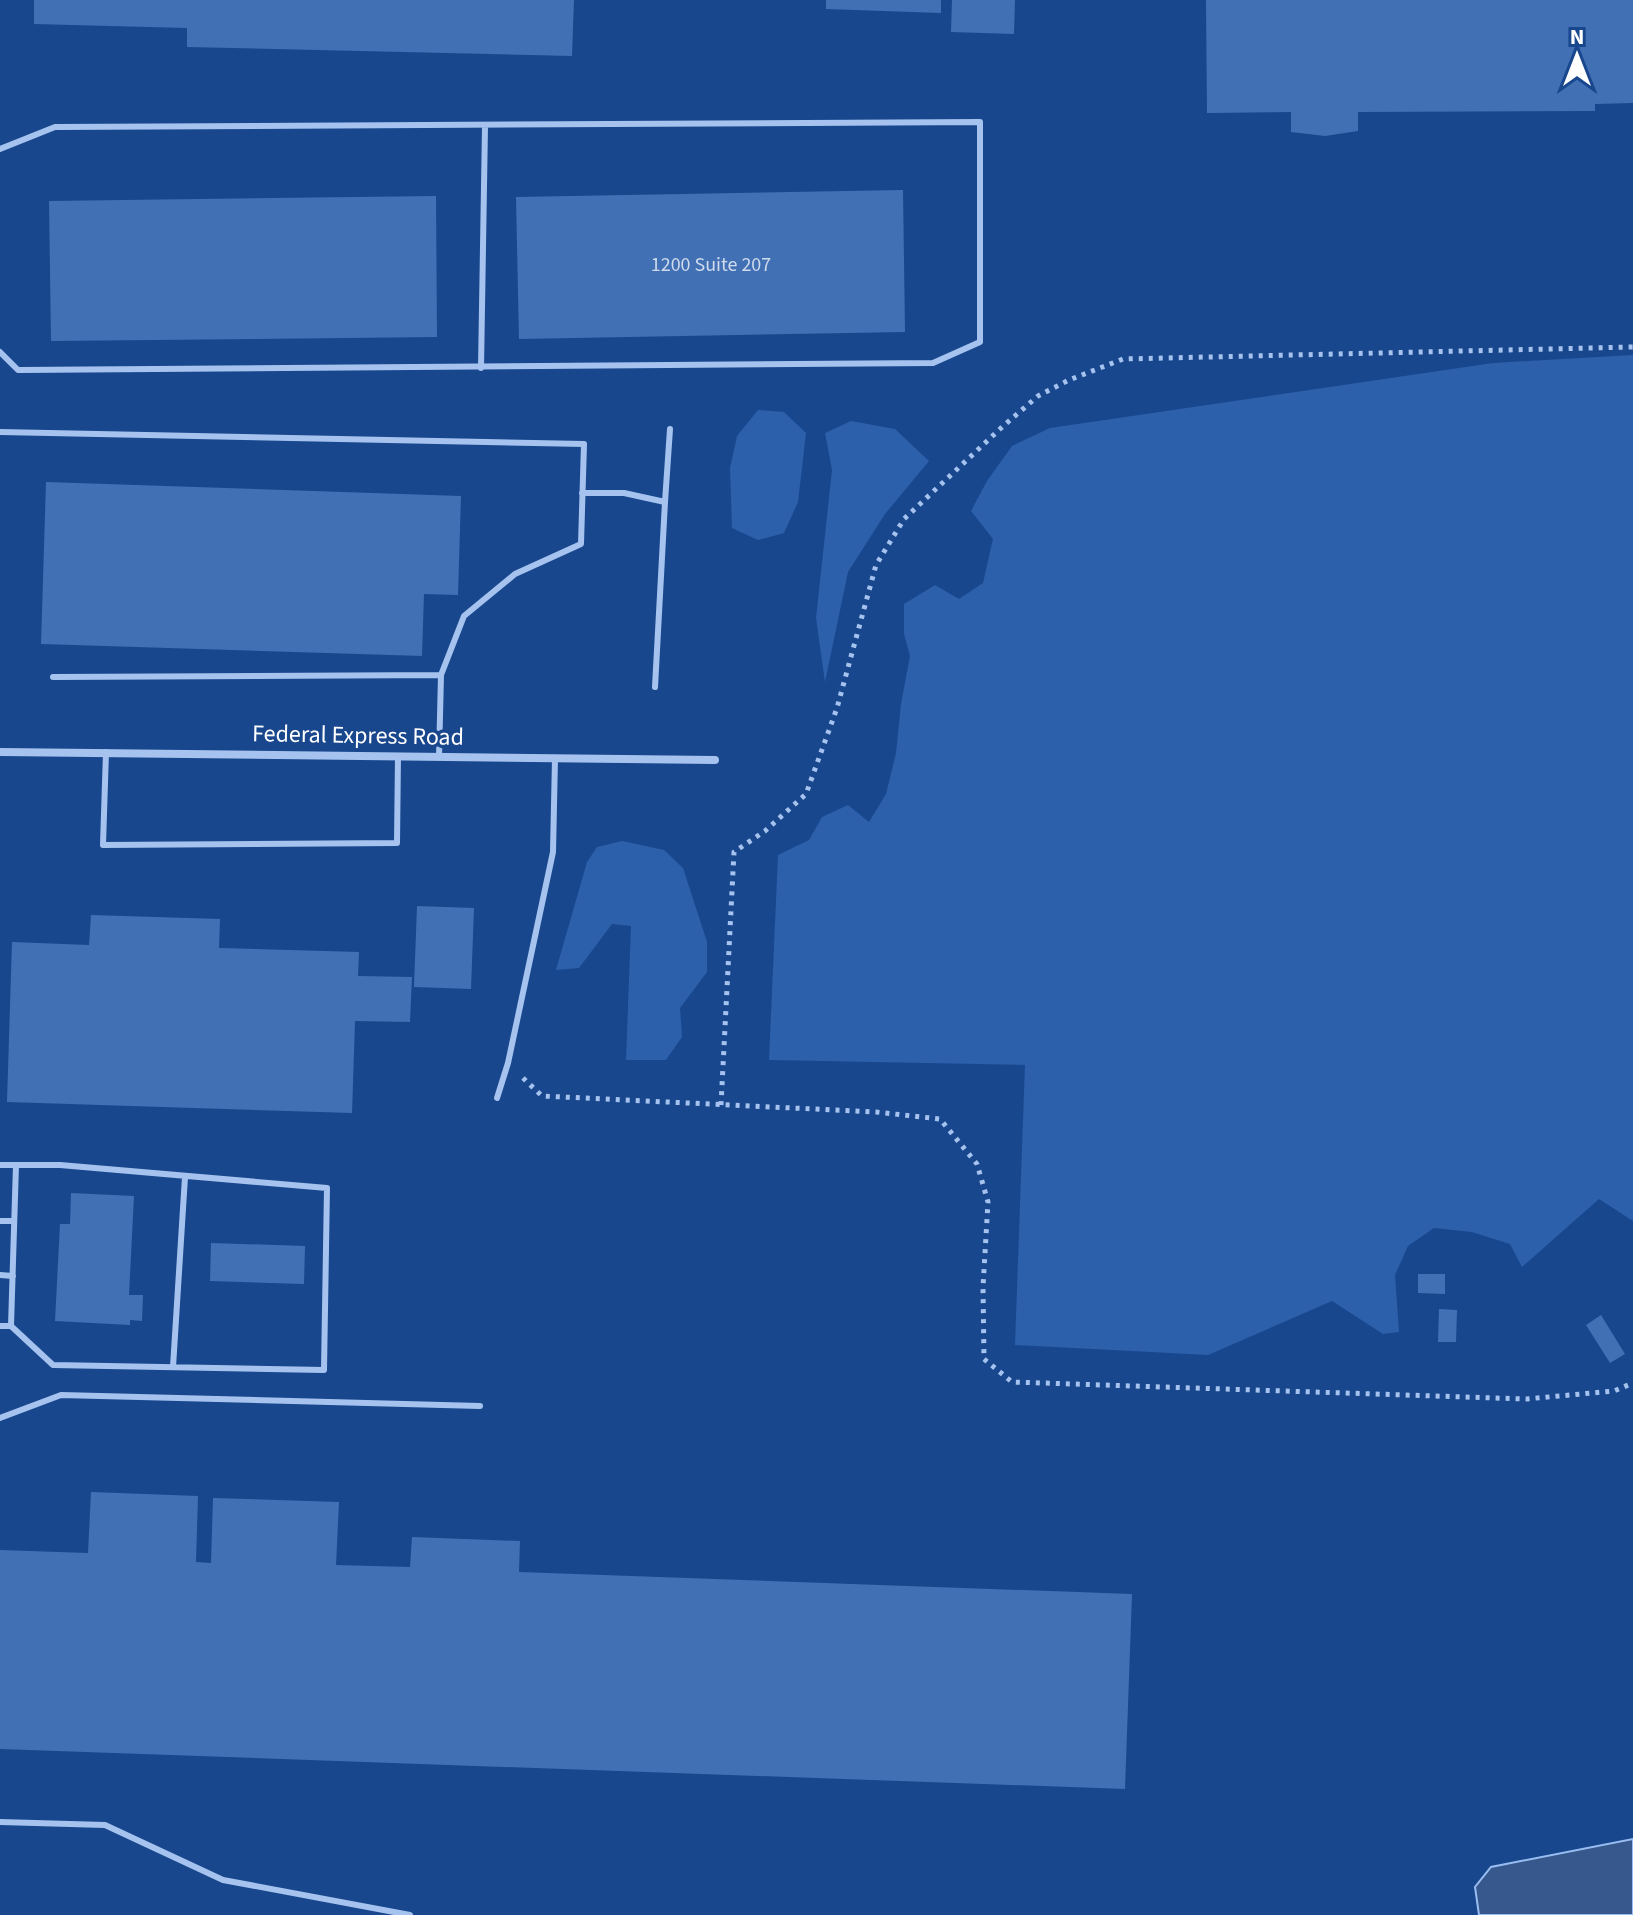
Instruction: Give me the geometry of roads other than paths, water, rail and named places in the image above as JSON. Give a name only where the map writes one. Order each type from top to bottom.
[{"type":"street","name":"Federal Express Road","points":[[0,752],[715,760]]},
{"type":"lane","points":[[0,149],[55,127],[980,122],[980,342],[933,363],[18,370],[0,352]]},
{"type":"lane","points":[[481,368],[485,126]]},
{"type":"lane","points":[[655,687],[670,429]]},
{"type":"lane","points":[[0,432],[584,444],[581,544],[515,574],[464,616],[441,675],[439,757]]},
{"type":"lane","points":[[582,493],[624,493],[665,502]]},
{"type":"lane","points":[[53,677],[441,675]]},
{"type":"lane","points":[[106,752],[103,845],[397,843],[398,756]]},
{"type":"lane","points":[[497,1098],[508,1063],[553,852],[555,758]]},
{"type":"lane","points":[[0,1165],[60,1165],[327,1188],[324,1370],[53,1365],[11,1326],[0,1326]]},
{"type":"lane","points":[[11,1326],[16,1165]]},
{"type":"lane","points":[[173,1367],[185,1177]]},
{"type":"lane","points":[[0,1221],[14,1221]]},
{"type":"lane","points":[[0,1275],[13,1276]]},
{"type":"lane","points":[[0,1418],[61,1395],[480,1406]]},
{"type":"lane","points":[[0,1822],[105,1825],[223,1880],[410,1915]]}]
